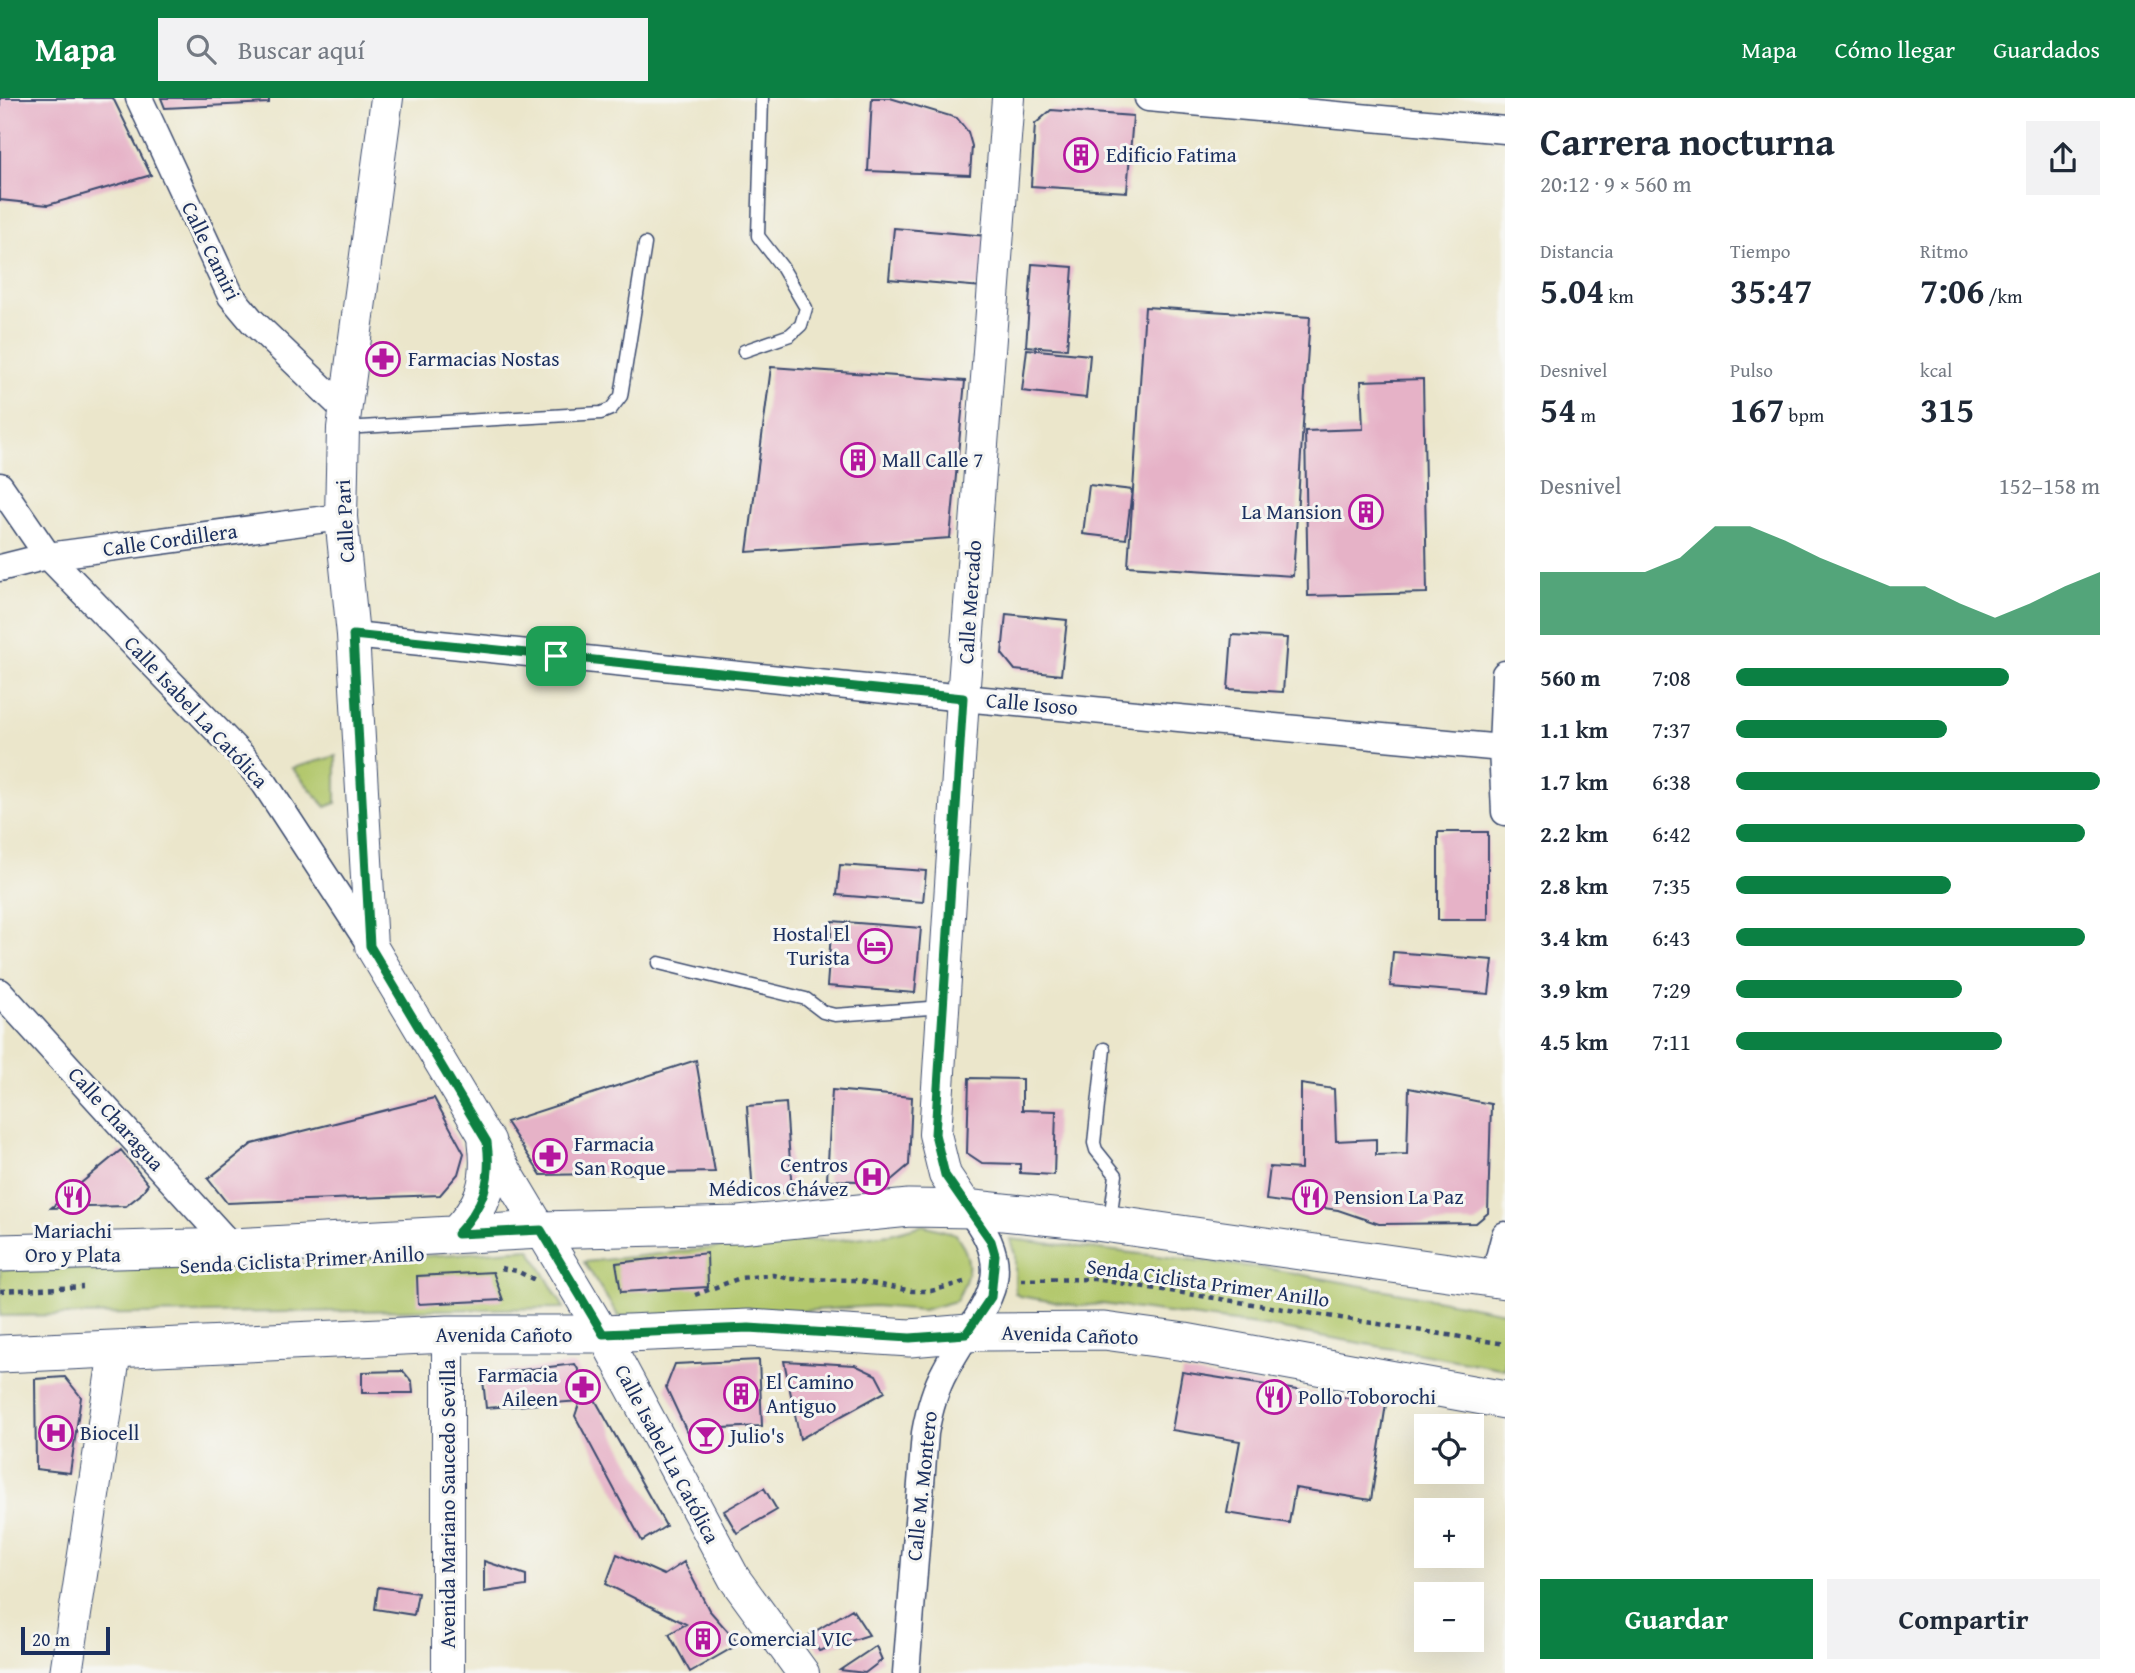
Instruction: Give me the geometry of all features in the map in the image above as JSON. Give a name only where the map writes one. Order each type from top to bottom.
[{"type":"main road","points":[[457,1234],[475,1216],[486,1193],[491,1167],[487,1142]]},
{"type":"main road","points":[[0,1253],[232,1247],[541,1230],[739,1225],[909,1208],[968,1209],[1109,1223],[1499,1279]]},
{"type":"main road","name":"Avenida Cañoto","points":[[0,1354],[115,1351],[448,1334],[603,1334],[749,1328],[910,1338],[1104,1331],[1185,1342],[1505,1400]]},
{"type":"street","name":"Calle Camiri","points":[[139,98],[232,296],[241,310],[345,419]]},
{"type":"street","name":"Calle Pari","points":[[370,946],[353,635],[341,517],[345,419],[387,98]]},
{"type":"street","name":"Calle Mercado","points":[[966,1334],[991,1297],[995,1255],[991,1241],[945,1175],[935,1134],[963,698],[1007,98]]},
{"type":"street","points":[[1148,98],[1505,130]]},
{"type":"street","name":"Calle Isabel La Católica","points":[[0,486],[48,556],[244,758],[265,785],[370,946],[603,1334],[734,1578],[803,1673]]},
{"type":"street","name":"Calle Cordillera","points":[[0,568],[48,556],[341,517]]},
{"type":"street","name":"Calle Isoso","points":[[353,635],[963,698],[1502,748]]},
{"type":"street","points":[[1505,674],[1502,748],[1505,812]]},
{"type":"street","name":"Calle Charagua","points":[[0,992],[232,1247]]},
{"type":"street","points":[[1499,1279],[1505,1235]]},
{"type":"street","name":"Avenida Mariano Saucedo Sevilla","points":[[448,1334],[448,1673]]},
{"type":"street","name":"Calle M. Montero","points":[[895,1673],[906,1660],[925,1433],[931,1401],[966,1334]]},
{"type":"street","points":[[66,1673],[115,1351]]},
{"type":"lane","points":[[744,351],[790,335],[801,325],[806,308],[782,267],[758,236],[762,98]]},
{"type":"lane","points":[[345,419],[575,415],[611,409],[621,396],[645,244]]},
{"type":"lane","points":[[659,963],[806,999],[823,1012],[835,1015],[943,1007]]},
{"type":"lane","points":[[1104,1049],[1094,1143],[1116,1175],[1109,1223]]},
{"type":"path","points":[[498,1267],[517,1271],[541,1283],[569,1278]]},
{"type":"path","name":"Senda Ciclista Primer Anillo","points":[[693,1295],[740,1278],[773,1275],[791,1279],[855,1280],[912,1291],[931,1291],[994,1278],[1094,1279],[1505,1344]]},
{"type":"path","points":[[0,1291],[98,1286]]},
{"type":"green space","points":[[336,756],[336,803],[326,807],[292,768]]},
{"type":"green space","points":[[923,1225],[956,1234],[966,1252],[968,1267],[965,1283],[956,1301],[923,1310],[874,1306],[772,1313],[619,1317],[584,1262],[779,1241],[838,1240],[890,1234]]},
{"type":"green space","points":[[1010,1239],[1271,1269],[1505,1312],[1505,1369],[1271,1327],[1102,1304],[1079,1306],[1019,1296],[1015,1293],[1015,1255]]},
{"type":"green space","points":[[530,1249],[564,1308],[0,1316],[0,1269],[281,1266]]},
{"type":"building","points":[[0,98],[113,98],[151,175],[48,205],[0,200]]},
{"type":"building","points":[[161,98],[269,98],[269,103],[165,108]]},
{"type":"building","points":[[872,98],[890,98],[957,118],[968,132],[972,146],[970,175],[868,171]]},
{"type":"building","name":"Edificio Fatima","points":[[1051,110],[1133,116],[1127,192],[1031,186],[1035,124]]},
{"type":"building","points":[[894,228],[987,236],[982,287],[889,279]]},
{"type":"building","points":[[1032,264],[1073,267],[1067,349],[1026,346]]},
{"type":"building","points":[[1145,307],[1310,317],[1293,576],[1128,566]]},
{"type":"building","points":[[1027,349],[1090,355],[1086,398],[1022,391]]},
{"type":"building","name":"Mall Calle 7","points":[[771,367],[965,381],[950,538],[747,552]]},
{"type":"building","name":"La Mansion","points":[[1423,379],[1427,593],[1308,596],[1305,431],[1363,429],[1361,381]]},
{"type":"building","points":[[1089,485],[1132,490],[1126,539],[1083,534]]},
{"type":"building","points":[[1006,614],[1067,620],[1061,675],[1015,670],[1002,654]]},
{"type":"building","points":[[1232,635],[1287,638],[1283,692],[1228,689]]},
{"type":"building","points":[[1438,832],[1488,832],[1488,920],[1438,920]]},
{"type":"building","points":[[840,865],[926,871],[923,902],[837,895]]},
{"type":"building","name":"Hostal El Turista","points":[[832,921],[921,928],[915,993],[827,986]]},
{"type":"building","points":[[1393,952],[1493,960],[1489,994],[1390,986]]},
{"type":"building","points":[[696,1060],[715,1172],[541,1175],[506,1122]]},
{"type":"building","points":[[969,1078],[1022,1079],[1022,1110],[1056,1111],[1054,1175],[1020,1173],[1020,1164],[982,1163],[967,1153]]},
{"type":"building","points":[[1301,1084],[1334,1089],[1336,1141],[1376,1139],[1376,1155],[1407,1154],[1409,1088],[1491,1104],[1488,1213],[1476,1223],[1379,1224],[1338,1210],[1266,1200],[1270,1167],[1301,1169]]},
{"type":"building","points":[[832,1090],[912,1097],[909,1165],[889,1182],[827,1180]]},
{"type":"building","points":[[434,1098],[464,1153],[458,1174],[440,1195],[227,1203],[208,1179],[252,1144]]},
{"type":"building","points":[[786,1103],[792,1192],[753,1195],[747,1106]]},
{"type":"building","points":[[121,1150],[148,1184],[140,1195],[126,1206],[51,1208]]},
{"type":"building","points":[[707,1253],[708,1287],[621,1292],[616,1263]]},
{"type":"building","points":[[493,1272],[503,1300],[418,1304],[417,1276]]},
{"type":"building","points":[[759,1360],[762,1426],[723,1428],[723,1442],[697,1445],[686,1430],[666,1387],[675,1364]]},
{"type":"building","points":[[784,1361],[855,1365],[876,1375],[885,1392],[800,1439]]},
{"type":"building","points":[[575,1364],[666,1526],[642,1541],[575,1416],[580,1401],[486,1408],[483,1380],[488,1374]]},
{"type":"building","points":[[403,1371],[412,1382],[413,1393],[362,1393],[362,1372]]},
{"type":"building","points":[[1182,1372],[1386,1404],[1371,1500],[1295,1488],[1289,1523],[1227,1513],[1240,1441],[1172,1430]]},
{"type":"building","name":"Biocell","points":[[65,1377],[81,1397],[70,1473],[36,1469],[35,1379]]},
{"type":"building","points":[[764,1488],[777,1510],[737,1533],[724,1511]]},
{"type":"building","points":[[617,1554],[664,1575],[684,1562],[709,1610],[739,1644],[690,1672],[669,1634],[686,1624],[606,1584]]},
{"type":"building","points":[[484,1561],[526,1575],[526,1586],[484,1592]]},
{"type":"building","points":[[378,1587],[418,1593],[414,1615],[375,1609]]},
{"type":"building","points":[[852,1609],[869,1635],[819,1651],[809,1635]]},
{"type":"building","points":[[876,1646],[882,1660],[865,1673],[840,1670]]},
{"type":"place","name":"Edificio Fatima","points":[[1081,155]]},
{"type":"place","name":"Farmacias Nostas","points":[[383,359]]},
{"type":"place","name":"Mall Calle 7","points":[[858,460]]},
{"type":"place","name":"La Mansion","points":[[1366,512]]},
{"type":"place","name":"Hostal El Turista","points":[[875,946]]},
{"type":"place","name":"Farmacia San Roque","points":[[550,1156]]},
{"type":"place","name":"Centros Médicos Chávez","points":[[872,1177]]},
{"type":"place","name":"Mariachi Oro y Plata","points":[[73,1197]]},
{"type":"place","name":"Pension La Paz","points":[[1310,1197]]},
{"type":"place","name":"Farmacia Aileen","points":[[583,1387]]},
{"type":"place","name":"El Camino Antiguo","points":[[741,1394]]},
{"type":"place","name":"Pollo Toborochi","points":[[1274,1397]]},
{"type":"place","name":"Biocell","points":[[56,1433]]},
{"type":"place","name":"Julio's","points":[[706,1436]]},
{"type":"place","name":"Comercial VIC","points":[[703,1639]]},
{"type":"route","points":[[353,635],[556,656],[963,698],[935,1134],[945,1175],[991,1241],[995,1255],[991,1297],[966,1334],[910,1338],[749,1328],[603,1334],[541,1230],[457,1234],[475,1216],[486,1193],[491,1167],[487,1142],[370,946],[353,635]]}]
